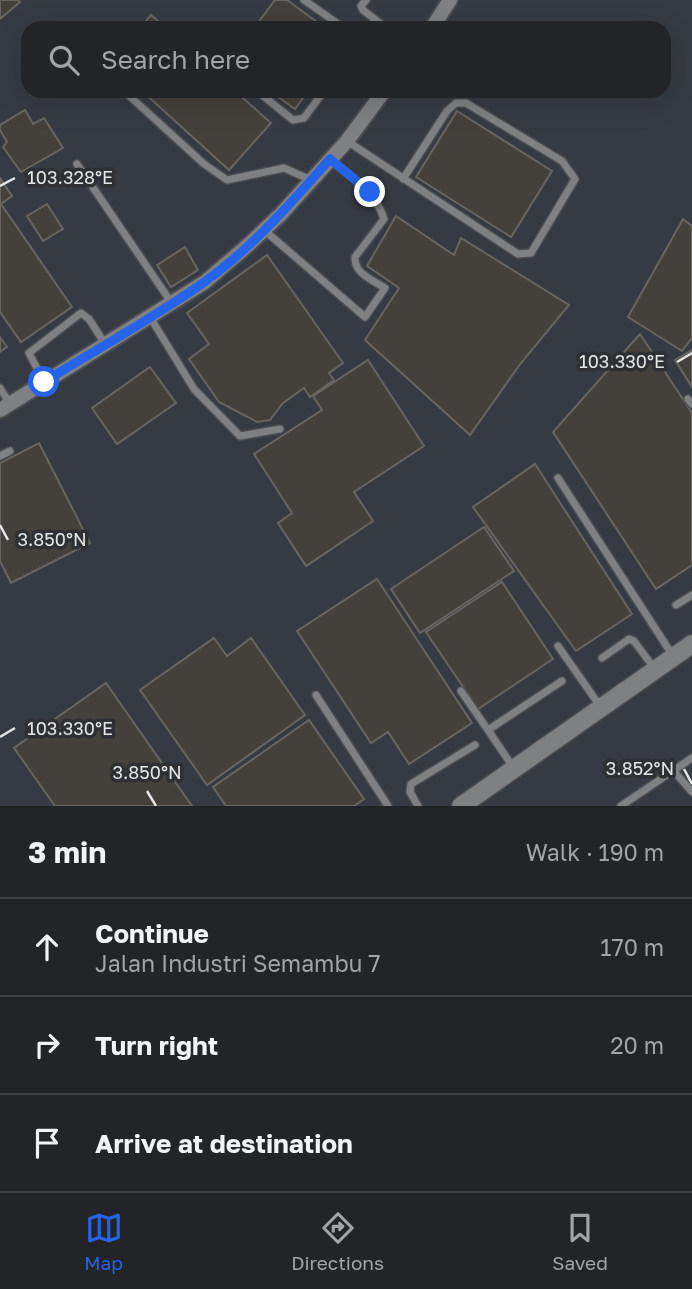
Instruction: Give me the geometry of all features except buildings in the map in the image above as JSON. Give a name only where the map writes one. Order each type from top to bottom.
[{"type":"street","points":[[436,21],[450,0]]},
{"type":"street","points":[[5,407],[205,282],[264,230],[347,141],[379,98]]},
{"type":"street","points":[[461,806],[692,644]]},
{"type":"lane","points":[[304,0],[334,21]]},
{"type":"lane","points":[[366,0],[361,6],[363,10],[377,21]]},
{"type":"lane","points":[[132,98],[204,164],[228,180],[284,168],[311,180]]},
{"type":"lane","points":[[266,98],[293,120],[300,120],[319,98]]},
{"type":"lane","points":[[347,141],[403,179],[519,254],[525,255],[531,253],[575,178],[562,161],[466,103],[456,103],[447,111],[403,179]]},
{"type":"lane","points":[[264,230],[365,317],[385,288],[359,272],[354,265],[355,257],[384,219],[379,204],[370,192],[330,159]]},
{"type":"lane","points":[[76,164],[172,303]]},
{"type":"lane","points":[[44,382],[29,354],[81,313],[89,319],[105,344]]},
{"type":"lane","points":[[150,316],[194,389],[240,436],[280,429]]},
{"type":"lane","points":[[0,388],[5,407]]},
{"type":"lane","points":[[0,456],[10,451]]},
{"type":"lane","points":[[558,478],[673,657]]},
{"type":"lane","points":[[676,605],[692,595]]},
{"type":"lane","points":[[602,658],[629,639],[634,641],[654,669]]},
{"type":"lane","points":[[558,646],[601,707]]},
{"type":"lane","points":[[488,730],[562,681]]},
{"type":"lane","points":[[461,691],[514,768]]},
{"type":"lane","points":[[317,695],[388,806]]},
{"type":"lane","points":[[418,806],[410,792],[411,784],[475,745]]},
{"type":"lane","points":[[621,806],[692,758]]},
{"type":"lane","points":[[673,770],[692,792]]},
{"type":"shaded area","points":[[0,0],[692,0],[692,806],[0,806]]},
{"type":"route","points":[[44,382],[205,282],[281,214],[330,159],[370,192]]}]
